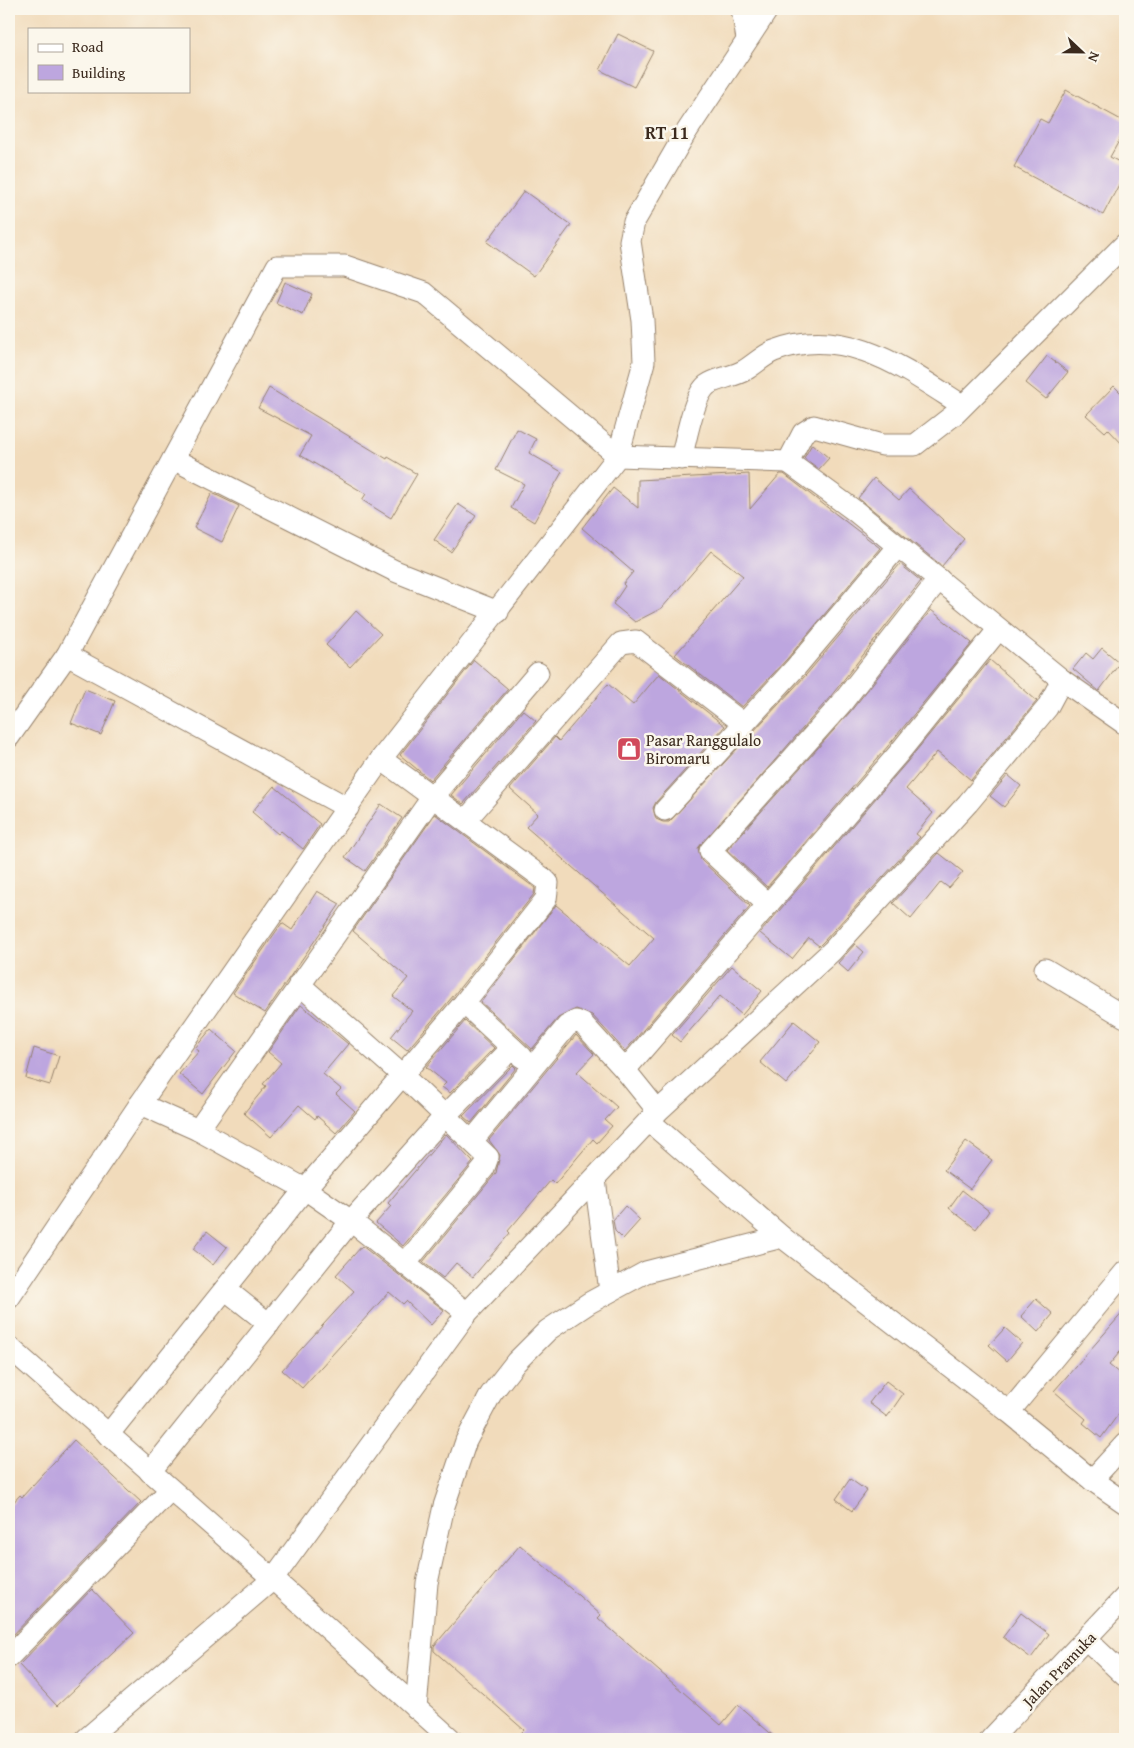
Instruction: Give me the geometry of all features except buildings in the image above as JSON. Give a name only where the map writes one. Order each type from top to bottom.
[{"type":"street","points":[[742,9],[747,39]]},
{"type":"street","points":[[9,1298],[140,1104],[381,759],[498,612],[618,456],[644,362],[642,320],[630,241],[634,222],[685,134],[768,9]]},
{"type":"street","points":[[788,462],[803,433],[814,426],[882,445],[915,445],[955,414],[1125,244]]},
{"type":"street","points":[[9,737],[66,656],[277,266],[345,266],[424,293],[618,456],[788,462],[898,546],[998,630],[1062,680],[1125,724]]},
{"type":"street","points":[[681,459],[698,398],[707,384],[737,375],[773,352],[803,342],[833,342],[889,359],[962,405]]},
{"type":"street","points":[[173,459],[395,571],[498,612]]},
{"type":"street","points":[[665,810],[796,667],[898,546]]},
{"type":"street","points":[[768,905],[710,851],[841,704],[939,579]]},
{"type":"street","points":[[625,1070],[898,754],[998,630]]},
{"type":"street","points":[[466,820],[621,643],[636,641],[744,724]]},
{"type":"street","points":[[66,656],[348,808]]},
{"type":"street","points":[[198,1130],[433,796],[538,673]]},
{"type":"street","points":[[86,1739],[273,1579],[467,1313],[654,1116],[832,951],[968,803],[1047,708],[1062,680]]},
{"type":"street","points":[[108,1435],[305,1190],[464,1003],[542,906],[548,888],[548,883],[544,879],[381,759]]},
{"type":"street","points":[[1045,969],[1125,1017]]},
{"type":"street","points":[[299,984],[402,1075],[444,1117],[486,1154],[487,1164],[405,1264]]},
{"type":"street","points":[[464,1003],[534,1068]]},
{"type":"street","points":[[472,1141],[568,1026],[576,1022],[583,1024],[625,1070],[654,1116],[782,1237],[1009,1412],[1092,1480],[1125,1503]]},
{"type":"street","points":[[150,1472],[351,1221],[444,1117],[512,1048]]},
{"type":"street","points":[[140,1104],[198,1130],[305,1190],[351,1221],[467,1313]]},
{"type":"street","points":[[595,1180],[610,1291]]},
{"type":"street","points":[[416,1708],[427,1583],[444,1506],[466,1441],[491,1394],[516,1362],[548,1330],[610,1291],[646,1272],[782,1237]]},
{"type":"street","points":[[1009,1412],[1125,1272]]},
{"type":"street","points":[[225,1288],[269,1324]]},
{"type":"street","points":[[9,1347],[273,1579],[451,1739]]},
{"type":"street","points":[[1092,1480],[1125,1444]]},
{"type":"street","points":[[9,1657],[170,1490]]},
{"type":"street","name":"Jalan Pramuka","points":[[991,1739],[1087,1640],[1125,1597]]},
{"type":"street","points":[[1087,1640],[1125,1676]]},
{"type":"place","name":"Pasar Ranggulalo Biromaru","points":[[629,749]]},
{"type":"district","name":"RT 11","points":[[667,132]]}]
